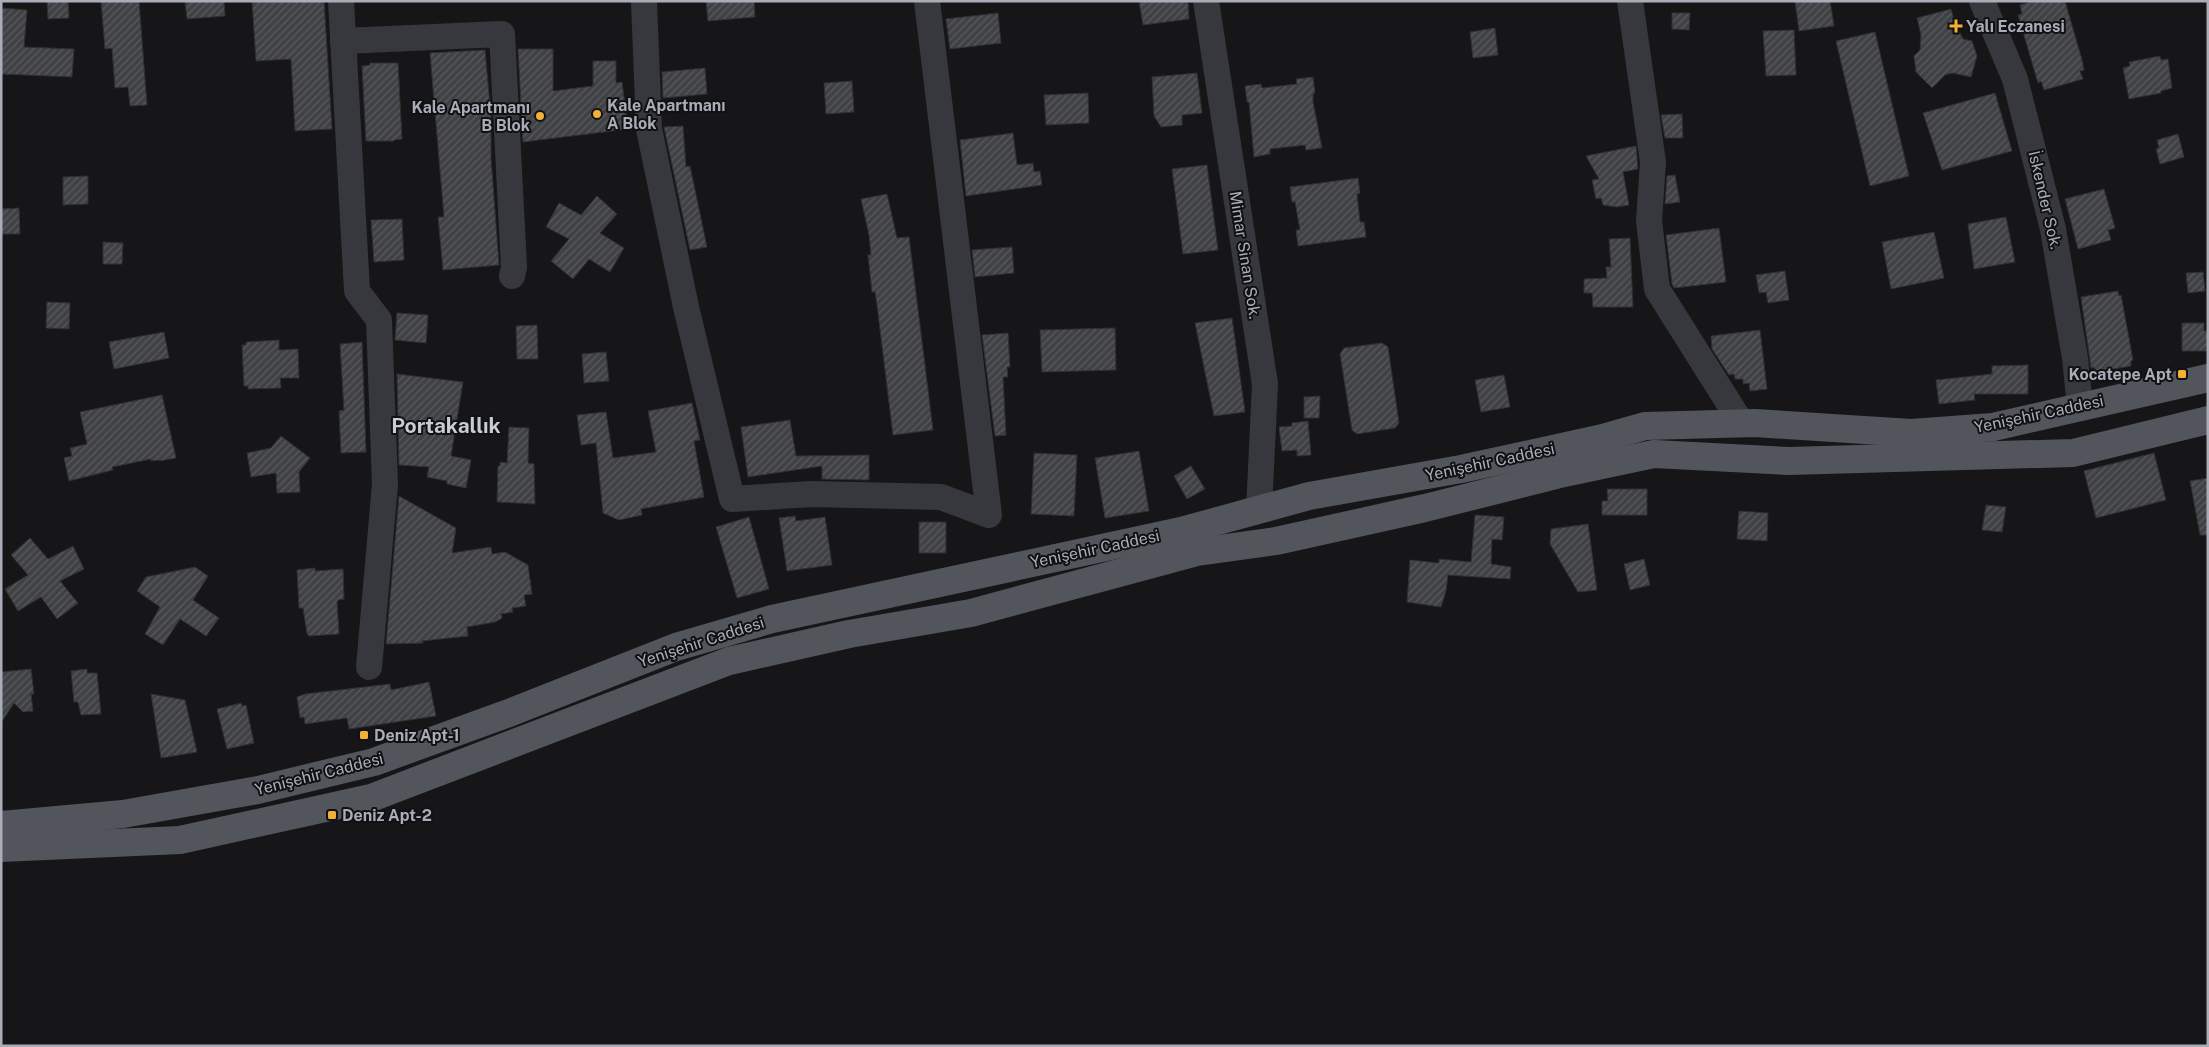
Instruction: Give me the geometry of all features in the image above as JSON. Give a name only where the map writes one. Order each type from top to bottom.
[{"type":"main road","name":"Yenişehir Caddesi","points":[[1,825],[123,814],[258,790],[374,762],[509,713],[676,647],[772,618],[1172,533],[1310,496],[1510,459],[1603,438],[1645,426],[1742,424],[1911,434],[1993,427],[2208,378]]},
{"type":"main road","name":"Yenişehir Caddesi","points":[[1,848],[180,840],[372,798],[729,661],[849,634],[971,613],[1197,552],[1276,541],[1425,508],[1564,473],[1654,454],[1789,461],[2073,453],[2208,420]]},
{"type":"street","points":[[341,1],[357,291],[379,320],[386,484],[370,667]]},
{"type":"street","points":[[644,1],[649,130],[686,307],[732,499],[812,494],[941,497],[989,515],[927,1]]},
{"type":"street","name":"Mimar Sinan Sok.","points":[[1206,1],[1265,384],[1259,510]]},
{"type":"street","points":[[1630,1],[1653,162],[1649,221],[1658,290],[1742,424]]},
{"type":"street","name":"İskender Sok.","points":[[1982,1],[2015,79],[2053,229],[2075,358],[2080,406]]},
{"type":"street","points":[[343,41],[502,34],[514,268],[512,276]]},
{"type":"building","points":[[47,1],[68,1],[69,18],[48,19]]},
{"type":"building","points":[[101,1],[139,1],[147,105],[130,106],[128,87],[115,88],[112,48],[105,49]]},
{"type":"building","points":[[185,1],[224,1],[225,16],[187,19]]},
{"type":"building","points":[[252,1],[324,1],[332,129],[295,131],[291,59],[256,61]]},
{"type":"building","points":[[706,1],[754,1],[755,17],[708,21]]},
{"type":"building","points":[[1139,1],[1188,1],[1189,19],[1143,25]]},
{"type":"building","points":[[1795,1],[1830,1],[1834,26],[1799,31]]},
{"type":"building","points":[[2033,1],[2065,1],[2082,60],[2084,70],[2080,71],[2083,79],[2044,90],[2041,81],[2038,83],[2018,15],[2022,14],[2020,5]]},
{"type":"building","points":[[1,8],[27,10],[24,47],[74,49],[72,77],[1,74]]},
{"type":"building","points":[[1951,9],[1963,39],[1972,41],[1977,56],[1971,77],[1953,73],[1945,75],[1932,88],[1916,72],[1914,56],[1920,50],[1921,35],[1917,18]]},
{"type":"building","points":[[998,13],[1001,43],[950,49],[946,19]]},
{"type":"building","points":[[1672,13],[1690,13],[1689,30],[1672,29]]},
{"type":"building","points":[[1495,28],[1498,55],[1473,58],[1470,32]]},
{"type":"building","points":[[1794,30],[1796,75],[1766,76],[1763,31]]},
{"type":"building","points":[[1875,32],[1909,176],[1870,186],[1836,41]]},
{"type":"building","points":[[518,49],[553,49],[553,91],[593,86],[593,61],[616,61],[616,83],[622,82],[628,129],[523,142]]},
{"type":"building","points":[[485,50],[491,117],[491,158],[499,265],[443,270],[438,217],[444,217],[430,53]]},
{"type":"building","points":[[2160,56],[2161,60],[2168,59],[2172,88],[2161,91],[2161,93],[2129,99],[2123,68],[2130,66],[2129,62]]},
{"type":"building","points":[[370,63],[398,63],[402,139],[394,141],[366,141],[362,66],[370,65]]},
{"type":"building","points":[[705,68],[707,94],[663,98],[662,72]]},
{"type":"building","points":[[1197,73],[1202,113],[1182,115],[1182,125],[1161,127],[1154,116],[1152,77]]},
{"type":"building","points":[[1313,77],[1315,93],[1313,94],[1313,102],[1322,148],[1306,150],[1305,145],[1270,149],[1270,154],[1254,157],[1249,102],[1247,102],[1245,86],[1261,84],[1262,88],[1297,84],[1296,79]]},
{"type":"building","points":[[852,81],[854,112],[826,114],[824,83]]},
{"type":"building","points":[[1088,93],[1089,123],[1046,125],[1044,95]]},
{"type":"building","points":[[1995,93],[2012,151],[1942,170],[1923,113]]},
{"type":"building","points":[[1682,114],[1683,138],[1665,138],[1661,115]]},
{"type":"building","points":[[683,126],[686,167],[690,166],[707,247],[690,250],[664,127]]},
{"type":"building","points":[[1013,133],[1017,165],[1033,163],[1034,172],[1040,171],[1042,185],[966,196],[960,140]]},
{"type":"building","points":[[2178,134],[2184,157],[2160,164],[2156,149],[2159,148],[2157,140]]},
{"type":"building","points":[[1636,146],[1638,169],[1623,172],[1629,205],[1617,207],[1603,205],[1601,198],[1596,199],[1592,180],[1599,179],[1586,156]]},
{"type":"building","points":[[1207,165],[1218,250],[1183,254],[1172,169]]},
{"type":"building","points":[[1675,175],[1680,202],[1665,204],[1667,176]]},
{"type":"building","points":[[88,176],[88,204],[63,205],[63,177]]},
{"type":"building","points":[[1358,178],[1360,193],[1357,194],[1360,222],[1364,222],[1366,237],[1298,246],[1296,230],[1300,230],[1290,187]]},
{"type":"building","points":[[2104,189],[2115,228],[2108,230],[2111,240],[2078,249],[2065,199]]},
{"type":"building","points":[[887,194],[897,238],[909,237],[933,430],[893,435],[877,305],[875,292],[872,292],[868,255],[871,255],[869,235],[861,199]]},
{"type":"building","points":[[597,196],[617,214],[600,233],[624,248],[610,272],[589,259],[573,279],[551,261],[569,239],[546,227],[559,203],[581,215]]},
{"type":"building","points":[[19,208],[20,234],[1,234],[1,209]]},
{"type":"building","points":[[2006,217],[2015,262],[1974,269],[1968,224]]},
{"type":"building","points":[[402,219],[404,260],[374,262],[371,220]]},
{"type":"building","points":[[1719,228],[1726,282],[1674,288],[1666,235]]},
{"type":"building","points":[[1934,232],[1944,278],[1891,289],[1882,242]]},
{"type":"building","points":[[1630,238],[1633,307],[1593,307],[1592,293],[1584,293],[1584,279],[1607,278],[1606,267],[1611,267],[1609,239]]},
{"type":"building","points":[[103,242],[123,243],[122,264],[103,264]]},
{"type":"building","points":[[1012,247],[1014,273],[975,277],[972,250]]},
{"type":"building","points":[[1785,271],[1789,300],[1768,303],[1766,292],[1759,293],[1756,275]]},
{"type":"building","points":[[2203,272],[2205,291],[2188,293],[2186,273]]},
{"type":"building","points":[[2118,291],[2119,296],[2121,295],[2133,360],[2131,361],[2131,366],[2095,372],[2094,367],[2091,368],[2081,297]]},
{"type":"building","points":[[47,302],[70,303],[69,329],[46,328]]},
{"type":"building","points":[[397,313],[428,315],[426,343],[395,340]]},
{"type":"building","points":[[1232,318],[1245,412],[1214,416],[1195,323]]},
{"type":"building","points":[[2182,323],[2204,323],[2204,331],[2208,331],[2208,351],[2182,351]]},
{"type":"building","points":[[537,325],[538,359],[517,359],[516,326]]},
{"type":"building","points":[[1115,328],[1116,370],[1042,372],[1040,330]]},
{"type":"building","points":[[1760,330],[1767,389],[1750,391],[1749,383],[1743,384],[1743,379],[1735,379],[1734,374],[1729,375],[1712,349],[1711,336]]},
{"type":"building","points":[[164,332],[169,358],[114,369],[109,342]]},
{"type":"building","points":[[1008,333],[1010,367],[1007,367],[1008,377],[1003,377],[1006,435],[995,436],[982,335]]},
{"type":"building","points":[[279,340],[279,350],[298,349],[299,378],[280,378],[281,388],[248,389],[248,386],[244,386],[242,345],[246,345],[246,342]]},
{"type":"building","points":[[362,342],[366,452],[341,453],[339,411],[344,410],[340,344]]},
{"type":"building","points":[[1382,343],[1388,347],[1399,423],[1395,428],[1357,434],[1352,430],[1340,354],[1344,348]]},
{"type":"building","points":[[606,352],[609,381],[584,383],[582,354]]},
{"type":"building","points":[[2028,365],[2028,394],[1974,394],[1975,400],[1939,404],[1936,380],[1992,374],[1992,366]]},
{"type":"building","points":[[397,374],[463,382],[451,456],[471,460],[466,488],[447,484],[447,481],[427,477],[429,467],[399,465]]},
{"type":"building","points":[[1504,375],[1510,407],[1481,412],[1475,380]]},
{"type":"building","points":[[162,395],[176,458],[159,461],[151,461],[151,459],[112,467],[113,470],[69,481],[64,458],[72,456],[70,448],[87,444],[80,412]]},
{"type":"building","points":[[1320,396],[1319,418],[1304,418],[1304,397]]},
{"type":"building","points":[[692,403],[700,440],[694,441],[704,497],[641,509],[642,515],[619,520],[603,513],[596,443],[581,445],[577,415],[606,412],[613,458],[656,452],[648,411]]},
{"type":"building","points":[[790,420],[796,456],[869,455],[869,480],[822,479],[822,466],[748,477],[741,427]]},
{"type":"building","points":[[1308,421],[1311,455],[1297,456],[1297,450],[1282,451],[1279,427],[1292,426],[1292,423]]},
{"type":"building","points":[[509,427],[529,428],[528,463],[534,464],[535,504],[497,502],[498,466],[500,466],[500,462],[507,463]]},
{"type":"building","points":[[281,436],[310,458],[299,472],[300,492],[277,493],[276,473],[251,477],[247,453],[271,448]]},
{"type":"building","points":[[1139,451],[1149,511],[1105,518],[1095,458]]},
{"type":"building","points":[[1034,453],[1077,455],[1074,516],[1031,514]]},
{"type":"building","points":[[2154,453],[2166,500],[2096,518],[2084,471]]},
{"type":"building","points":[[1191,466],[1205,489],[1187,499],[1174,476]]},
{"type":"building","points":[[2208,478],[2208,535],[2200,535],[2190,481]]},
{"type":"building","points":[[1607,489],[1647,489],[1647,515],[1602,515],[1602,501],[1608,501]]},
{"type":"building","points":[[399,496],[456,528],[452,553],[491,547],[492,554],[505,552],[528,565],[532,594],[524,595],[526,606],[512,608],[513,612],[501,614],[502,618],[495,622],[467,627],[468,636],[422,641],[423,643],[386,644]]},
{"type":"building","points":[[1986,505],[2006,507],[2002,532],[1982,530]]},
{"type":"building","points":[[1739,511],[1768,513],[1767,541],[1737,539]]},
{"type":"building","points":[[1475,515],[1504,517],[1502,540],[1492,539],[1491,564],[1511,567],[1510,579],[1448,575],[1441,607],[1407,602],[1410,560],[1439,563],[1439,559],[1471,562]]},
{"type":"building","points":[[795,516],[796,521],[825,517],[832,565],[787,571],[779,518]]},
{"type":"building","points":[[749,517],[769,589],[737,598],[716,527]]},
{"type":"building","points":[[919,522],[946,522],[946,553],[919,553]]},
{"type":"building","points":[[1588,524],[1597,590],[1578,592],[1550,544],[1551,529]]},
{"type":"building","points":[[30,538],[48,559],[73,546],[84,569],[60,581],[78,603],[57,619],[41,597],[18,611],[5,589],[28,575],[11,555]]},
{"type":"building","points":[[1644,559],[1650,585],[1630,590],[1624,564]]},
{"type":"building","points":[[195,567],[208,576],[193,600],[219,618],[206,636],[180,619],[163,645],[145,634],[160,607],[137,591],[146,577]]},
{"type":"building","points":[[315,568],[315,571],[343,569],[344,599],[337,602],[339,634],[309,636],[307,634],[303,608],[299,608],[297,570]]},
{"type":"building","points":[[31,669],[34,694],[31,694],[33,711],[23,712],[14,703],[1,723],[1,672]]},
{"type":"building","points":[[87,669],[87,673],[97,673],[101,714],[81,715],[78,702],[74,702],[71,671]]},
{"type":"building","points":[[429,682],[436,716],[349,729],[347,718],[305,724],[304,717],[300,718],[297,697],[305,694],[390,684],[391,690]]},
{"type":"building","points":[[151,694],[185,700],[197,752],[161,758]]},
{"type":"building","points":[[241,703],[242,706],[246,705],[254,743],[227,749],[217,709]]},
{"type":"place","name":"Yalı Eczanesi","points":[[1956,26]]},
{"type":"place","name":"Kale Apartmanı A Blok","points":[[597,114]]},
{"type":"place","name":"Kale Apartmanı B Blok","points":[[540,116]]},
{"type":"place","name":"Kocatepe Apt","points":[[2182,374]]},
{"type":"place","name":"Deniz Apt-1","points":[[364,735]]},
{"type":"place","name":"Deniz Apt-2","points":[[332,815]]},
{"type":"district","name":"Portakallık","points":[[446,425]]}]
